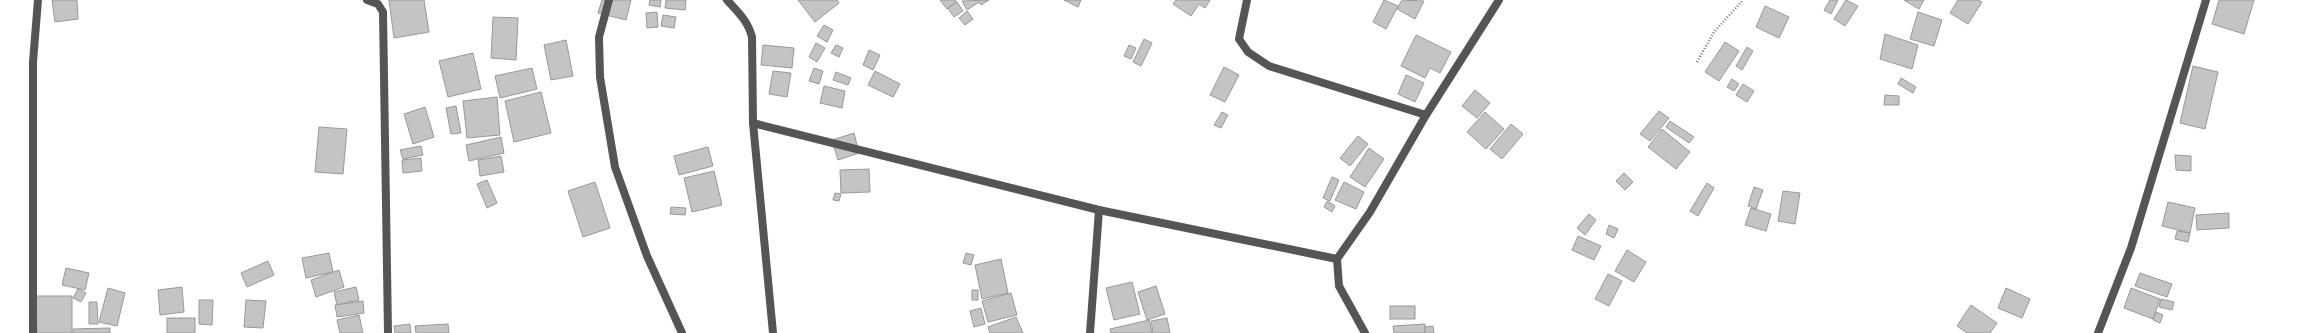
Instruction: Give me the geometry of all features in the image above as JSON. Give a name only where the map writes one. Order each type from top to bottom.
[{"type":"street","points":[[34,333],[33,62],[38,0]]},
{"type":"street","points":[[367,0],[378,4],[383,12],[388,333]]},
{"type":"street","points":[[609,0],[599,37],[600,76],[616,167],[647,256],[682,333]]},
{"type":"street","points":[[727,0],[749,26],[752,37],[753,123],[773,333]]},
{"type":"street","points":[[1247,0],[1239,39],[1248,52],[1269,66],[1426,114]]},
{"type":"street","points":[[1365,333],[1339,286],[1337,259],[1370,212],[1426,114],[1499,0]]},
{"type":"street","points":[[2098,333],[2131,248],[2206,0]]},
{"type":"street","points":[[753,123],[1099,210],[1337,259]]},
{"type":"street","points":[[1090,333],[1099,210]]},
{"type":"path","points":[[1697,62],[1714,32],[1743,0]]},
{"type":"building","points":[[52,0],[77,0],[78,19],[55,22]]},
{"type":"building","points":[[389,0],[424,0],[429,32],[394,38]]},
{"type":"building","points":[[602,0],[631,0],[626,20],[598,13]]},
{"type":"building","points":[[650,0],[661,0],[660,7],[649,5]]},
{"type":"building","points":[[666,0],[686,0],[685,10],[665,8]]},
{"type":"building","points":[[798,0],[837,0],[839,3],[815,22]]},
{"type":"building","points":[[940,0],[955,0],[956,2],[947,9]]},
{"type":"building","points":[[989,0],[981,5],[979,2],[967,10],[962,1]]},
{"type":"building","points":[[1064,0],[1081,0],[1078,7]]},
{"type":"building","points":[[1176,0],[1210,0],[1205,8],[1199,4],[1191,16],[1173,4]]},
{"type":"building","points":[[1384,0],[1398,6],[1386,29],[1373,22]]},
{"type":"building","points":[[1402,0],[1424,1],[1415,19],[1397,9]]},
{"type":"building","points":[[1830,0],[1838,0],[1831,14],[1824,10]]},
{"type":"building","points":[[1846,0],[1858,6],[1845,26],[1834,19]]},
{"type":"building","points":[[1904,0],[1924,0],[1919,9]]},
{"type":"building","points":[[1958,0],[1978,0],[1982,2],[1968,24],[1950,13]]},
{"type":"building","points":[[2219,0],[2254,0],[2244,34],[2212,24]]},
{"type":"building","points":[[957,2],[963,11],[954,17],[948,8]]},
{"type":"building","points":[[1765,6],[1789,17],[1779,38],[1756,27]]},
{"type":"building","points":[[967,11],[973,19],[965,25],[959,18]]},
{"type":"building","points":[[657,12],[658,27],[647,28],[646,13]]},
{"type":"building","points":[[1918,12],[1942,20],[1934,46],[1910,39]]},
{"type":"building","points":[[663,15],[676,17],[674,28],[661,26]]},
{"type":"building","points":[[493,17],[518,18],[516,60],[491,58]]},
{"type":"building","points":[[824,25],[833,30],[827,42],[817,36]]},
{"type":"building","points":[[1885,34],[1918,45],[1912,69],[1880,59]]},
{"type":"building","points":[[1416,35],[1451,52],[1440,73],[1430,68],[1425,78],[1401,66]]},
{"type":"building","points":[[1144,39],[1152,43],[1141,66],[1133,62]]},
{"type":"building","points":[[566,40],[573,76],[551,80],[544,45]]},
{"type":"building","points":[[1725,42],[1739,51],[1719,81],[1705,72]]},
{"type":"building","points":[[816,43],[825,48],[817,62],[809,57]]},
{"type":"building","points":[[763,45],[794,48],[792,68],[761,65]]},
{"type":"building","points":[[836,45],[843,48],[839,57],[831,53]]},
{"type":"building","points":[[1129,45],[1136,48],[1131,59],[1124,56]]},
{"type":"building","points":[[1747,47],[1753,51],[1742,70],[1736,66]]},
{"type":"building","points":[[869,50],[880,55],[873,70],[863,65]]},
{"type":"building","points":[[473,53],[481,89],[448,97],[439,61]]},
{"type":"building","points":[[2193,66],[2218,72],[2205,129],[2180,123]]},
{"type":"building","points":[[1224,67],[1239,75],[1225,102],[1210,95]]},
{"type":"building","points":[[532,68],[537,89],[500,98],[495,76]]},
{"type":"building","points":[[814,68],[823,71],[819,84],[809,81]]},
{"type":"building","points":[[773,71],[791,73],[787,97],[769,94]]},
{"type":"building","points":[[875,71],[900,84],[893,97],[868,85]]},
{"type":"building","points":[[836,72],[851,78],[848,85],[833,80]]},
{"type":"building","points":[[1406,75],[1424,83],[1415,102],[1398,94]]},
{"type":"building","points":[[1901,78],[1916,87],[1913,93],[1898,84]]},
{"type":"building","points":[[1732,79],[1739,84],[1734,91],[1727,87]]},
{"type":"building","points":[[1743,84],[1754,91],[1747,102],[1736,95]]},
{"type":"building","points":[[824,86],[845,91],[842,108],[820,103]]},
{"type":"building","points":[[1475,90],[1490,103],[1477,118],[1462,106]]},
{"type":"building","points":[[541,92],[551,133],[514,142],[505,101]]},
{"type":"building","points":[[1885,95],[1899,96],[1899,105],[1884,105]]},
{"type":"building","points":[[497,97],[500,135],[467,138],[463,101]]},
{"type":"building","points":[[456,106],[461,133],[451,134],[446,108]]},
{"type":"building","points":[[425,107],[434,137],[413,144],[404,114]]},
{"type":"building","points":[[1659,111],[1669,118],[1650,141],[1640,134]]},
{"type":"building","points":[[1222,112],[1228,115],[1221,128],[1214,125]]},
{"type":"building","points":[[1485,112],[1504,129],[1486,149],[1467,132]]},
{"type":"building","points":[[1670,121],[1694,137],[1689,143],[1666,127]]},
{"type":"building","points":[[1511,124],[1523,134],[1502,159],[1490,149]]},
{"type":"building","points":[[319,127],[347,129],[343,174],[315,172]]},
{"type":"building","points":[[1662,129],[1690,152],[1676,169],[1648,147]]},
{"type":"building","points":[[854,133],[859,153],[838,160],[832,140]]},
{"type":"building","points":[[1358,136],[1368,144],[1350,166],[1340,158]]},
{"type":"building","points":[[501,137],[504,153],[469,161],[466,145]]},
{"type":"building","points":[[421,146],[423,155],[403,159],[400,150]]},
{"type":"building","points":[[708,147],[713,166],[679,175],[674,156]]},
{"type":"building","points":[[1369,148],[1384,159],[1365,187],[1350,177]]},
{"type":"building","points":[[2175,155],[2191,156],[2191,171],[2176,170]]},
{"type":"building","points":[[501,156],[504,172],[480,176],[478,160]]},
{"type":"building","points":[[421,158],[422,171],[403,173],[402,160]]},
{"type":"building","points":[[869,169],[870,192],[841,193],[840,170]]},
{"type":"building","points":[[714,171],[722,205],[692,212],[684,178]]},
{"type":"building","points":[[1624,173],[1633,182],[1625,190],[1616,181]]},
{"type":"building","points":[[1332,177],[1339,180],[1330,201],[1323,198]]},
{"type":"building","points":[[487,180],[497,203],[487,208],[477,184]]},
{"type":"building","points":[[595,182],[610,228],[583,237],[568,191]]},
{"type":"building","points":[[1344,182],[1364,192],[1356,209],[1335,200]]},
{"type":"building","points":[[1707,183],[1714,188],[1698,216],[1690,211]]},
{"type":"building","points":[[1754,187],[1763,190],[1756,209],[1748,206]]},
{"type":"building","points":[[1783,191],[1800,193],[1795,224],[1778,221]]},
{"type":"building","points":[[835,193],[841,194],[839,201],[833,200]]},
{"type":"building","points":[[1327,201],[1335,206],[1332,212],[1324,207]]},
{"type":"building","points":[[2168,202],[2195,208],[2190,233],[2162,226]]},
{"type":"building","points":[[671,207],[686,208],[685,215],[670,214]]},
{"type":"building","points":[[1751,208],[1771,214],[1766,231],[1745,225]]},
{"type":"building","points":[[2229,213],[2229,228],[2197,230],[2196,215]]},
{"type":"building","points":[[1589,214],[1596,220],[1585,235],[1577,228]]},
{"type":"building","points":[[1609,225],[1618,229],[1614,238],[1606,234]]},
{"type":"building","points":[[2177,231],[2190,233],[2188,242],[2175,239]]},
{"type":"building","points":[[1578,236],[1601,246],[1594,260],[1572,250]]},
{"type":"building","points":[[1627,250],[1646,262],[1634,282],[1615,271]]},
{"type":"building","points":[[329,253],[333,272],[306,278],[302,258]]},
{"type":"building","points":[[966,253],[974,255],[971,265],[963,263]]},
{"type":"building","points":[[1001,259],[1008,293],[982,299],[975,265]]},
{"type":"building","points":[[268,261],[274,275],[247,287],[241,273]]},
{"type":"building","points":[[66,268],[89,273],[85,290],[62,285]]},
{"type":"building","points":[[339,270],[344,287],[316,297],[311,280]]},
{"type":"building","points":[[2140,273],[2172,284],[2167,297],[2135,286]]},
{"type":"building","points":[[1608,274],[1622,281],[1609,306],[1595,299]]},
{"type":"building","points":[[1132,282],[1140,314],[1114,320],[1106,288]]},
{"type":"building","points":[[1156,286],[1165,314],[1147,320],[1138,292]]},
{"type":"building","points":[[182,287],[184,312],[160,315],[158,290]]},
{"type":"building","points":[[356,287],[359,300],[337,305],[334,292]]},
{"type":"building","points":[[108,288],[125,293],[117,326],[99,322]]},
{"type":"building","points":[[2006,288],[2030,299],[2022,318],[1998,308]]},
{"type":"building","points":[[2131,288],[2160,299],[2153,319],[2124,308]]},
{"type":"building","points":[[78,289],[86,293],[81,302],[73,298]]},
{"type":"building","points":[[972,290],[978,290],[978,300],[972,300]]},
{"type":"building","points":[[1011,293],[1017,315],[988,322],[982,301]]},
{"type":"building","points":[[36,296],[72,296],[72,333],[37,333]]},
{"type":"building","points":[[2161,299],[2174,302],[2172,310],[2159,307]]},
{"type":"building","points":[[199,300],[213,300],[212,325],[199,324]]},
{"type":"building","points":[[246,300],[266,301],[263,328],[244,327]]},
{"type":"building","points":[[363,301],[364,313],[337,317],[335,305]]},
{"type":"building","points":[[89,302],[97,302],[98,324],[89,324]]},
{"type":"building","points":[[1971,305],[1997,323],[1990,333],[1967,333],[1957,326]]},
{"type":"building","points":[[1390,306],[1415,306],[1415,319],[1390,319]]},
{"type":"building","points":[[981,308],[985,324],[974,327],[970,311]]},
{"type":"building","points":[[2156,312],[2163,315],[2160,323],[2153,320]]},
{"type":"building","points":[[359,315],[363,333],[340,333],[337,320]]},
{"type":"building","points":[[1016,317],[1023,333],[990,333],[988,327]]},
{"type":"building","points":[[167,318],[195,318],[195,333],[167,333]]},
{"type":"building","points":[[1167,318],[1170,333],[1153,333],[1151,321]]},
{"type":"building","points":[[1149,320],[1152,333],[1111,333],[1110,329]]},
{"type":"building","points":[[410,324],[411,333],[395,333],[394,326]]},
{"type":"building","points":[[448,324],[449,333],[416,333],[415,326]]},
{"type":"building","points":[[1425,324],[1425,333],[1394,333],[1393,326]]},
{"type":"building","points":[[1433,326],[1434,333],[1425,333],[1425,327]]},
{"type":"building","points":[[110,328],[110,333],[73,333],[73,329]]}]
